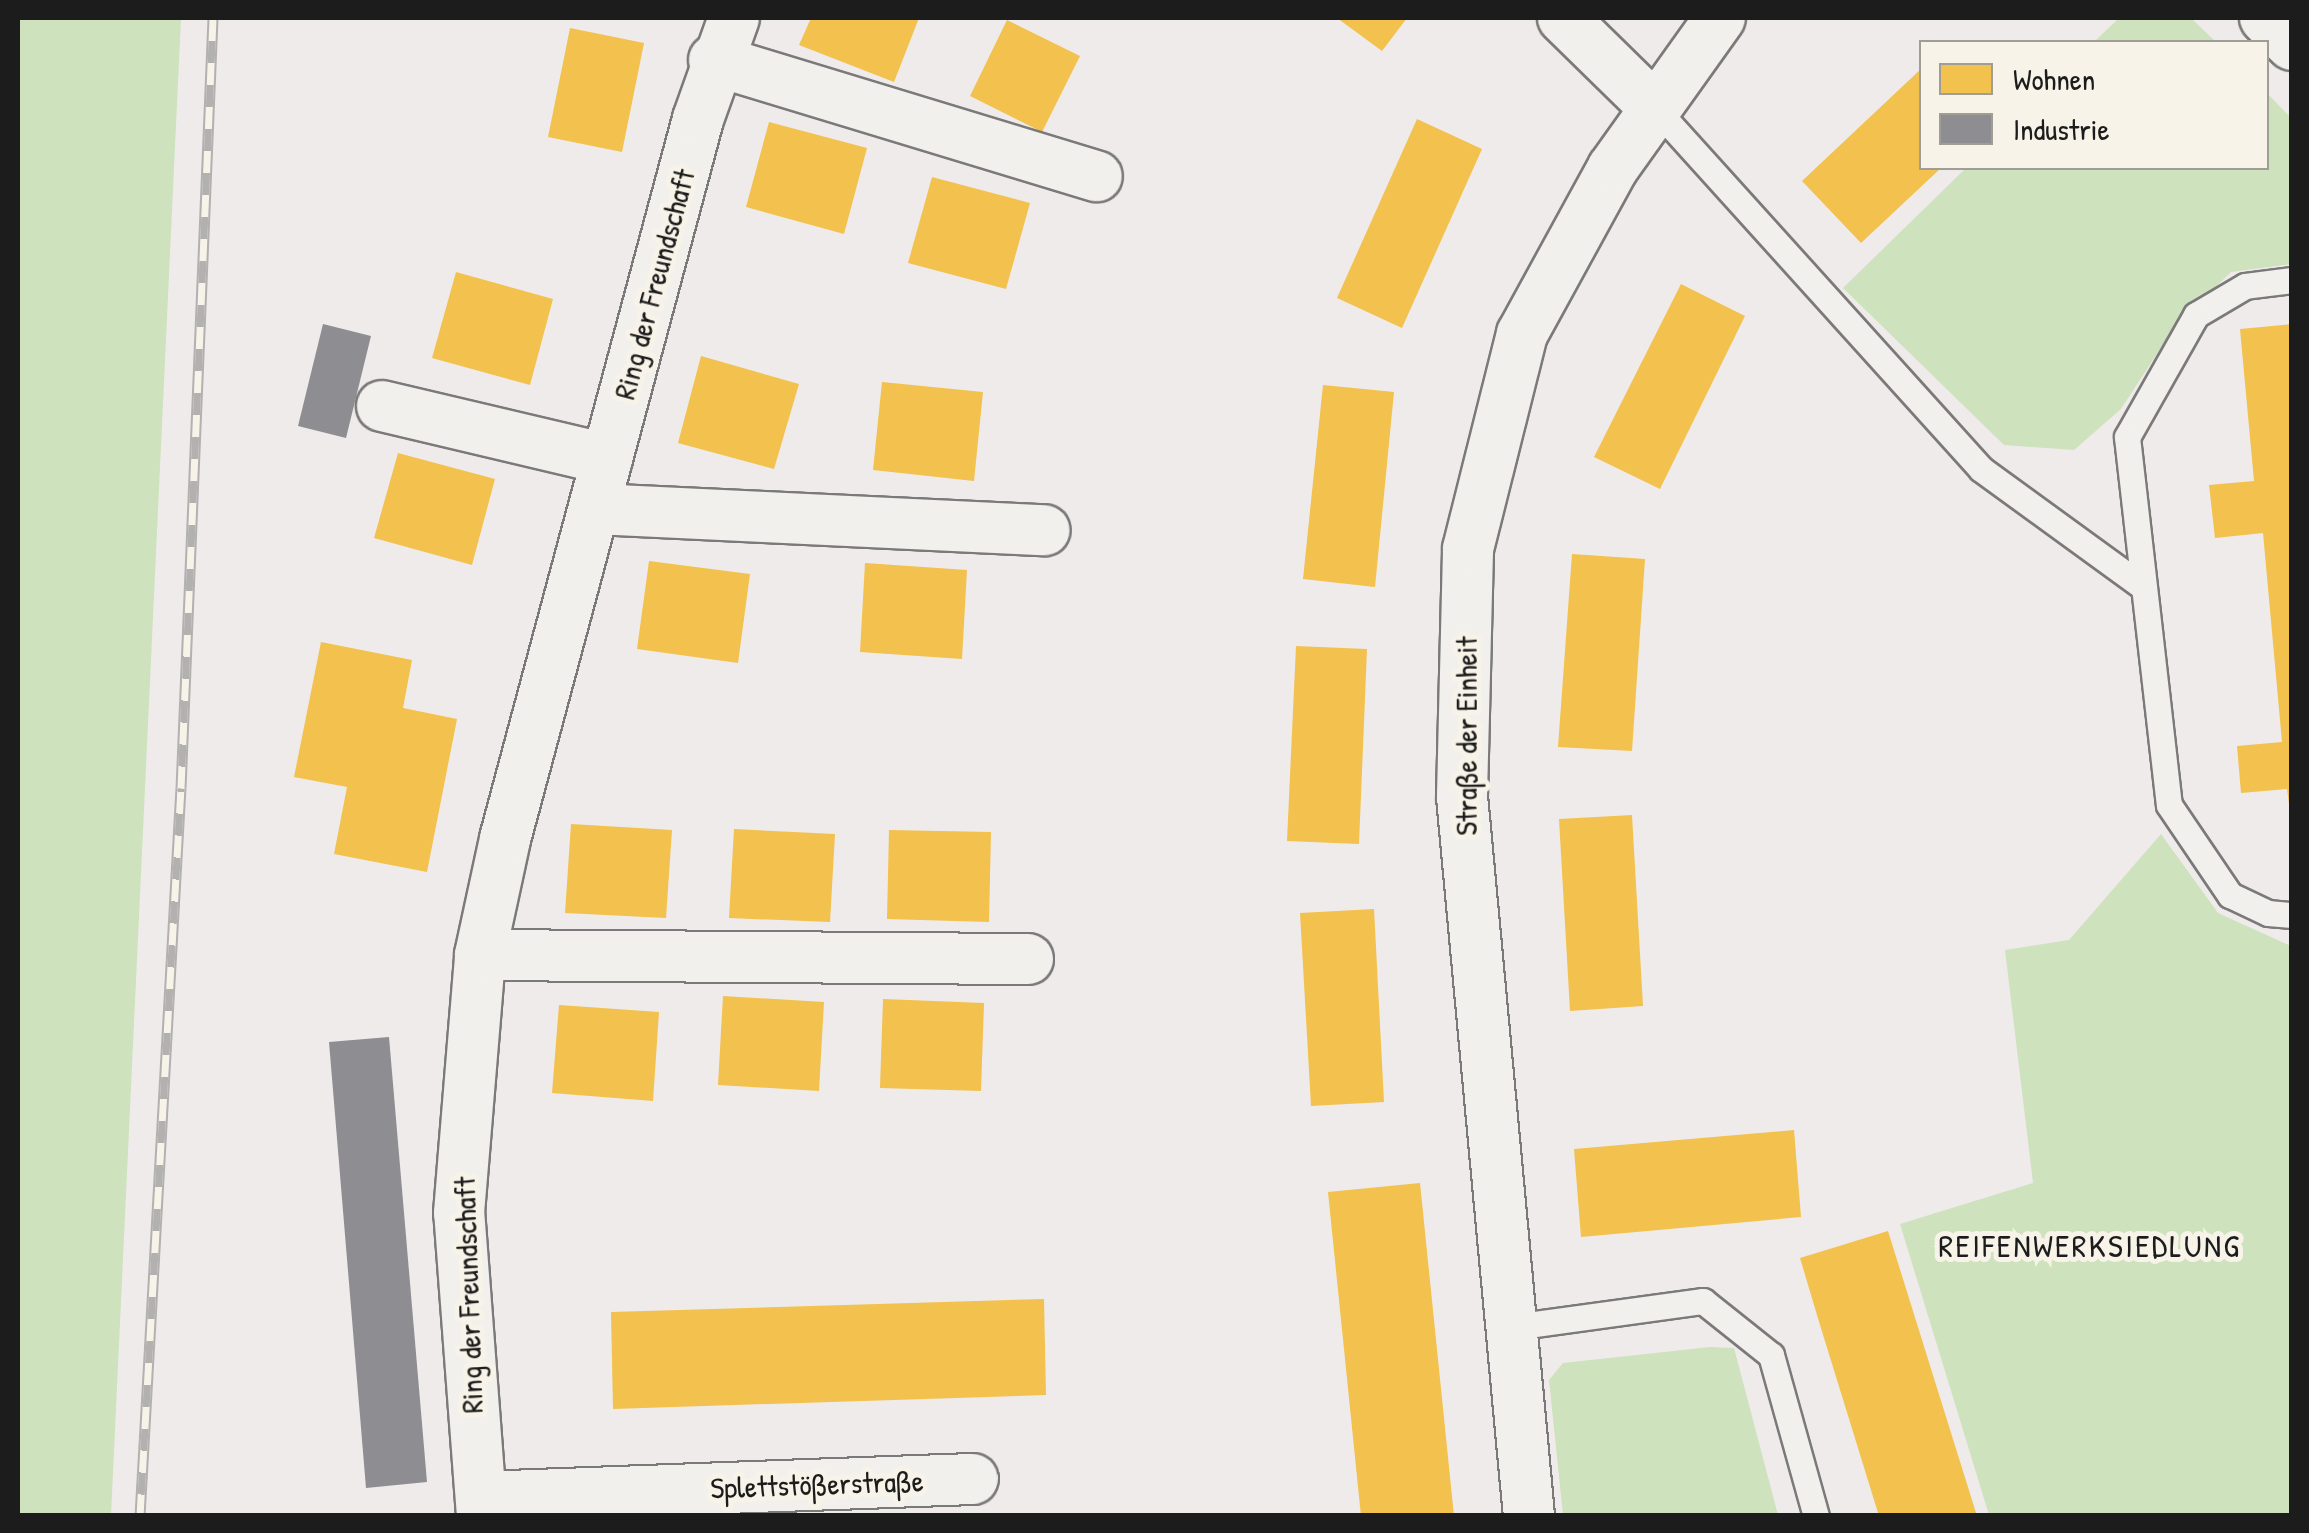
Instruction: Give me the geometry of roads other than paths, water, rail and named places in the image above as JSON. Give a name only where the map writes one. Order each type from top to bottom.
[{"type":"street","points":[[1563,18],[1655,108]]},
{"type":"street","name":"Straße der Einheit","points":[[1530,1516],[1462,796],[1468,550],[1522,334],[1613,168],[1720,18]]},
{"type":"street","points":[[2265,18],[2292,45]]},
{"type":"street","name":"Ring der Freundschaft","points":[[481,1506],[460,1213],[480,955],[606,459],[724,39],[1097,176]]},
{"type":"street","points":[[382,406],[606,459]]},
{"type":"street","points":[[594,508],[1044,530]]},
{"type":"street","points":[[480,955],[1028,959]]},
{"type":"street","name":"Splettstößerstraße","points":[[481,1506],[972,1479]]},
{"type":"lane","points":[[1655,108],[1982,470],[2142,586]]},
{"type":"lane","points":[[2292,280],[2245,286],[2196,316],[2128,436],[2169,805],[2230,895],[2268,913],[2292,915]]},
{"type":"lane","points":[[1513,1328],[1702,1301],[1771,1355],[1816,1516]]},
{"type":"railway","points":[[140,1516],[181,788],[213,18]]},
{"type":"district","name":"REIFENWERKSIEDLUNG","points":[[2090,1246]]}]
